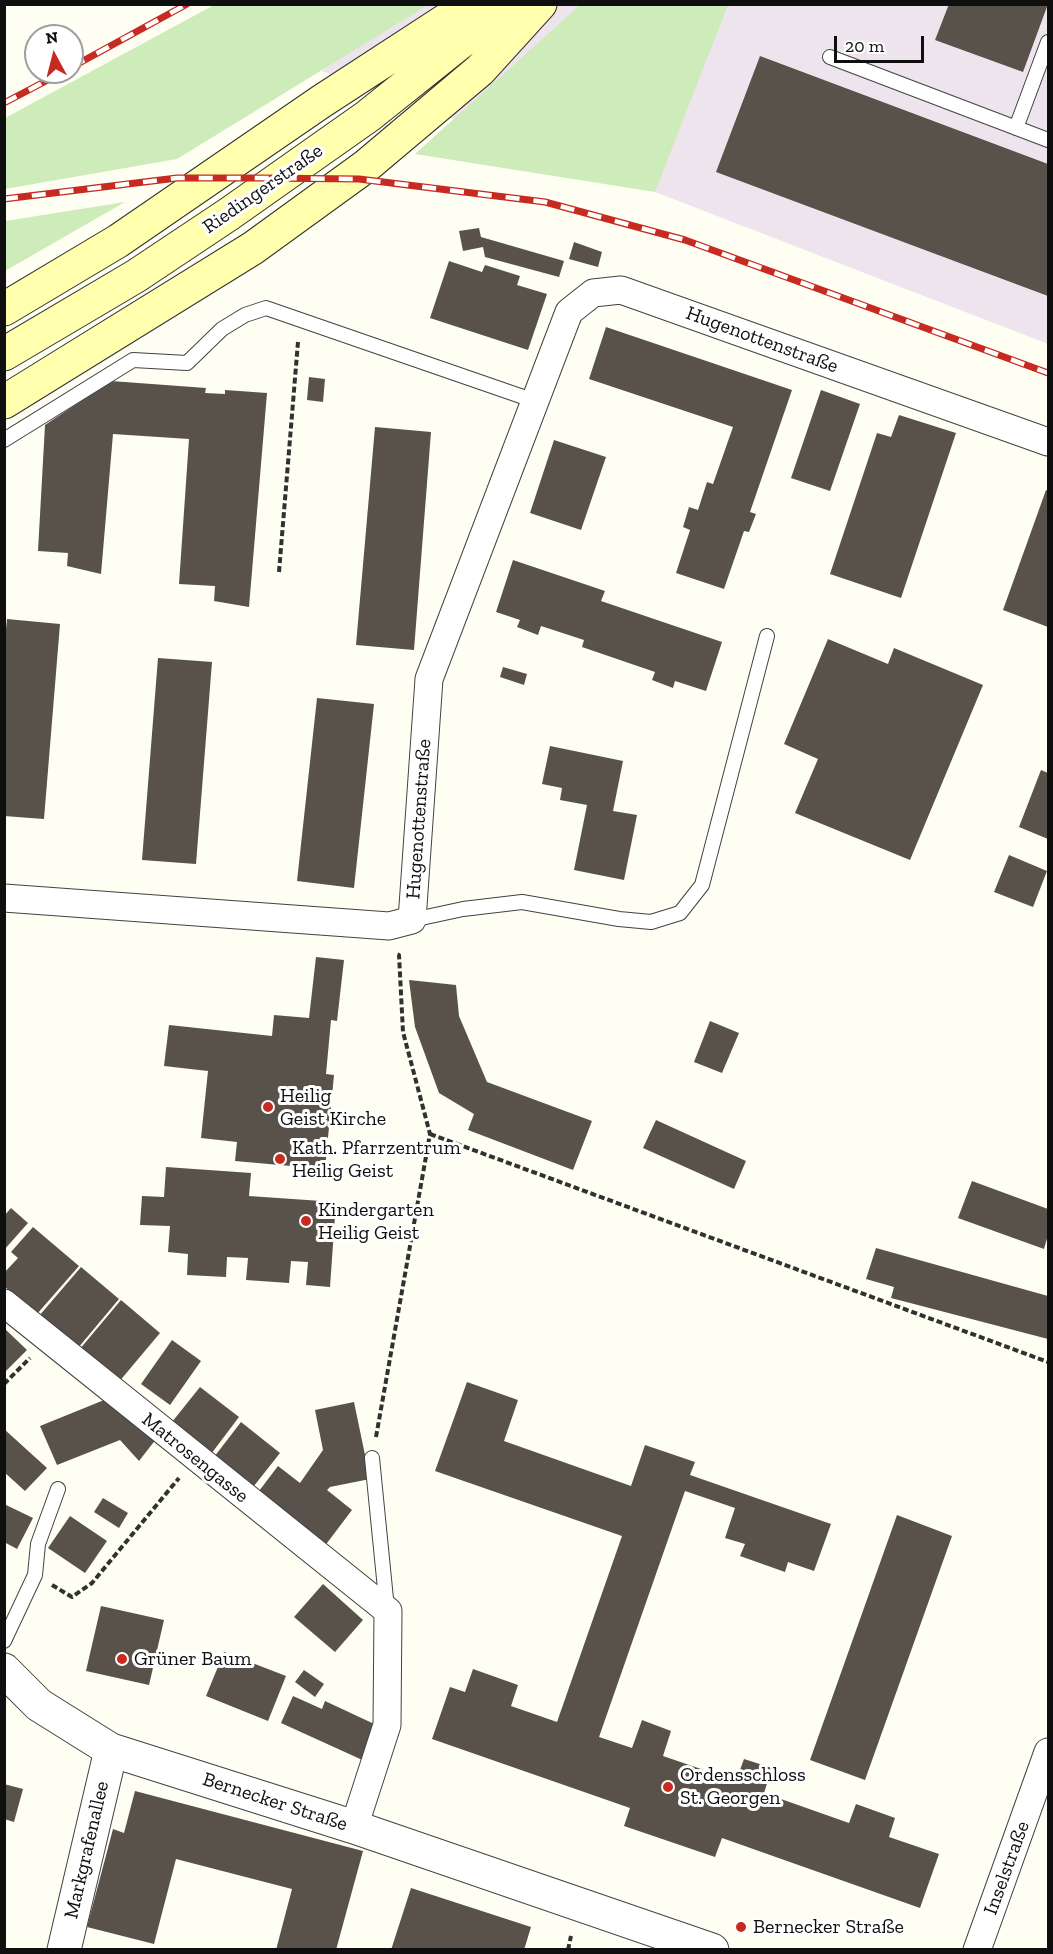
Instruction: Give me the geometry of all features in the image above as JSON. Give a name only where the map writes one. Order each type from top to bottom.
[{"type":"main road","points":[[4,309],[117,242],[322,101],[471,4]]},
{"type":"main road","name":"Riedingerstraße","points":[[4,354],[136,276],[238,208],[368,116],[508,4]]},
{"type":"main road","points":[[4,402],[253,248],[366,166],[480,70],[540,4]]},
{"type":"street","name":"Hugenottenstraße","points":[[4,898],[389,926],[412,920],[429,679],[569,312],[592,293],[621,290],[1048,442]]},
{"type":"street","name":"Matrosengasse","points":[[4,1303],[388,1611]]},
{"type":"street","points":[[354,1827],[387,1725],[388,1611]]},
{"type":"street","points":[[4,1670],[39,1705],[111,1749]]},
{"type":"street","name":"Bernecker Straße","points":[[111,1749],[354,1827],[712,1950]]},
{"type":"street","name":"Markgrafenallee","points":[[64,1950],[111,1749]]},
{"type":"street","name":"Inselstraße","points":[[977,1950],[1048,1752]]},
{"type":"lane","points":[[1016,128],[1048,42]]},
{"type":"lane","points":[[830,57],[1048,140]]},
{"type":"lane","points":[[4,440],[133,360],[187,363],[222,329],[245,315],[266,308],[535,401]]},
{"type":"lane","points":[[412,920],[463,909],[522,902],[619,919],[651,922],[680,913],[702,885],[767,636]]},
{"type":"lane","points":[[372,1458],[388,1611]]},
{"type":"lane","points":[[4,1641],[35,1575],[38,1544],[58,1490]]},
{"type":"path","points":[[279,572],[299,318]]},
{"type":"path","points":[[372,1458],[430,1134],[403,1032],[399,955],[389,950]]},
{"type":"path","points":[[430,1134],[1048,1362]]},
{"type":"path","points":[[35,1575],[72,1598],[92,1583],[195,1458]]},
{"type":"path","points":[[567,1950],[570,1940]]},
{"type":"shaded area","points":[[397,5],[1048,5],[1048,344],[655,192],[322,71]]},
{"type":"green space","points":[[214,5],[428,5],[177,159],[5,189],[5,118],[68,84],[84,84],[84,75]]},
{"type":"green space","points":[[580,5],[728,5],[655,192],[415,154]]},
{"type":"green space","points":[[125,202],[5,271],[5,221]]},
{"type":"building","points":[[949,4],[1048,4],[1023,72],[935,40]]},
{"type":"building","points":[[760,56],[1048,164],[1048,296],[716,172]]},
{"type":"building","points":[[479,228],[481,237],[564,261],[559,277],[485,257],[483,247],[463,251],[459,231]]},
{"type":"building","points":[[574,242],[602,252],[598,267],[569,259]]},
{"type":"building","points":[[449,261],[482,272],[485,265],[520,276],[517,285],[547,294],[528,350],[430,318]]},
{"type":"building","points":[[606,327],[792,390],[750,512],[756,514],[749,532],[744,531],[724,589],[676,573],[690,530],[683,527],[689,507],[698,510],[707,482],[713,484],[733,427],[589,379]]},
{"type":"building","points":[[309,377],[325,379],[323,402],[307,400]]},
{"type":"building","points":[[111,381],[206,388],[205,393],[225,394],[225,390],[267,393],[249,607],[214,601],[215,586],[179,584],[189,439],[113,434],[101,574],[67,566],[68,553],[38,551],[45,425]]},
{"type":"building","points":[[821,390],[860,404],[830,491],[791,478]]},
{"type":"building","points":[[899,415],[956,433],[901,598],[830,574],[877,433],[891,437]]},
{"type":"building","points":[[375,427],[431,432],[414,650],[356,645]]},
{"type":"building","points":[[554,440],[606,457],[581,530],[530,513]]},
{"type":"building","points":[[1046,490],[1048,491],[1048,627],[1003,610]]},
{"type":"building","points":[[513,560],[605,591],[601,601],[722,642],[706,691],[675,681],[673,688],[652,680],[655,672],[582,647],[584,640],[541,626],[538,635],[517,627],[520,620],[496,612]]},
{"type":"building","points":[[7,619],[60,624],[44,819],[4,816],[4,649]]},
{"type":"building","points":[[828,639],[888,664],[894,648],[983,685],[910,860],[795,813],[818,759],[784,744]]},
{"type":"building","points":[[158,658],[212,662],[196,864],[142,860]]},
{"type":"building","points":[[503,667],[527,674],[524,685],[500,677]]},
{"type":"building","points":[[317,698],[374,704],[354,888],[297,881]]},
{"type":"building","points":[[550,746],[623,761],[613,811],[637,815],[624,880],[574,870],[587,805],[560,800],[562,788],[542,784]]},
{"type":"building","points":[[1041,770],[1048,773],[1048,839],[1019,827]]},
{"type":"building","points":[[1009,855],[1047,871],[1033,907],[994,892]]},
{"type":"building","name":"Heilig Geist Kirche","points":[[316,957],[344,960],[337,1021],[331,1020],[326,1074],[334,1075],[325,1169],[235,1161],[237,1142],[201,1138],[208,1071],[164,1066],[169,1025],[272,1036],[274,1015],[309,1018]]},
{"type":"building","points":[[409,980],[456,985],[459,1016],[487,1082],[592,1121],[573,1170],[468,1130],[474,1114],[439,1093],[415,1027]]},
{"type":"building","points":[[710,1021],[739,1033],[722,1073],[694,1062]]},
{"type":"building","points":[[656,1120],[746,1161],[734,1189],[643,1148]]},
{"type":"building","points":[[166,1167],[251,1173],[249,1196],[336,1202],[330,1287],[306,1285],[308,1262],[291,1261],[289,1283],[246,1280],[248,1258],[227,1257],[226,1277],[187,1275],[188,1254],[168,1252],[170,1226],[140,1225],[142,1196],[164,1197]]},
{"type":"building","points":[[972,1181],[1048,1209],[1048,1235],[1044,1249],[958,1218]]},
{"type":"building","points":[[11,1208],[28,1223],[4,1250],[4,1216]]},
{"type":"building","points":[[33,1227],[79,1266],[37,1314],[4,1286],[4,1273],[18,1258],[11,1252]]},
{"type":"building","points":[[876,1248],[1048,1296],[1048,1339],[891,1298],[894,1287],[866,1279]]},
{"type":"building","points":[[81,1267],[119,1299],[78,1348],[39,1316]]},
{"type":"building","points":[[121,1300],[160,1333],[118,1383],[79,1350]]},
{"type":"building","points":[[4,1328],[27,1350],[4,1373]]},
{"type":"building","points":[[172,1340],[201,1361],[170,1405],[141,1384]]},
{"type":"building","points":[[467,1382],[518,1400],[504,1441],[631,1486],[645,1445],[695,1462],[690,1475],[831,1524],[814,1571],[788,1562],[785,1572],[740,1556],[745,1544],[725,1538],[735,1508],[685,1491],[599,1737],[632,1748],[642,1720],[671,1731],[663,1756],[736,1781],[744,1759],[772,1768],[764,1793],[849,1823],[856,1804],[895,1818],[889,1837],[939,1854],[920,1908],[722,1838],[715,1857],[624,1826],[630,1808],[432,1739],[450,1687],[465,1692],[473,1669],[518,1685],[511,1706],[557,1722],[622,1536],[435,1471]]},
{"type":"building","points":[[200,1387],[239,1417],[208,1458],[168,1427]]},
{"type":"building","points":[[114,1396],[160,1434],[139,1461],[120,1440],[57,1465],[40,1426]]},
{"type":"building","points":[[354,1402],[370,1479],[330,1487],[327,1490],[352,1510],[324,1547],[256,1495],[278,1466],[300,1483],[323,1450],[315,1410]]},
{"type":"building","points":[[241,1422],[280,1453],[250,1491],[211,1461]]},
{"type":"building","points":[[4,1429],[47,1468],[25,1491],[4,1472]]},
{"type":"building","points":[[103,1498],[128,1513],[119,1528],[94,1512]]},
{"type":"building","points":[[4,1504],[33,1518],[17,1549],[4,1542]]},
{"type":"building","points":[[897,1515],[952,1536],[865,1780],[810,1760]]},
{"type":"building","points":[[70,1516],[107,1541],[85,1573],[48,1548]]},
{"type":"building","points":[[323,1584],[363,1620],[335,1652],[294,1617]]},
{"type":"building","points":[[101,1606],[164,1620],[149,1685],[86,1671]]},
{"type":"building","points":[[224,1652],[286,1676],[268,1721],[206,1696]]},
{"type":"building","points":[[304,1670],[324,1684],[315,1697],[295,1682]]},
{"type":"building","points":[[293,1696],[322,1709],[325,1701],[385,1729],[369,1763],[281,1723]]},
{"type":"building","points":[[4,1784],[23,1789],[14,1822],[4,1819]]},
{"type":"building","points":[[135,1791],[363,1851],[336,1950],[276,1950],[292,1889],[176,1859],[154,1944],[87,1927],[113,1829],[124,1833]]},
{"type":"building","points":[[411,1888],[531,1927],[524,1950],[391,1950]]},
{"type":"railway","points":[[84,60],[187,4]]},
{"type":"railway","points":[[4,103],[40,84]]},
{"type":"railway","points":[[4,199],[177,178],[260,178],[359,179],[545,202],[685,240],[1048,373]]},
{"type":"place","name":"Heilig Geist Kirche","points":[[268,1107]]},
{"type":"place","name":"Kath. Pfarrzentrum Heilig Geist","points":[[280,1159]]},
{"type":"place","name":"Kindergarten Heilig Geist","points":[[306,1221]]},
{"type":"place","name":"Grüner Baum","points":[[122,1659]]},
{"type":"place","name":"Ordensschloss St. Georgen","points":[[668,1787]]},
{"type":"place","name":"Bernecker Straße","points":[[741,1927]]}]
